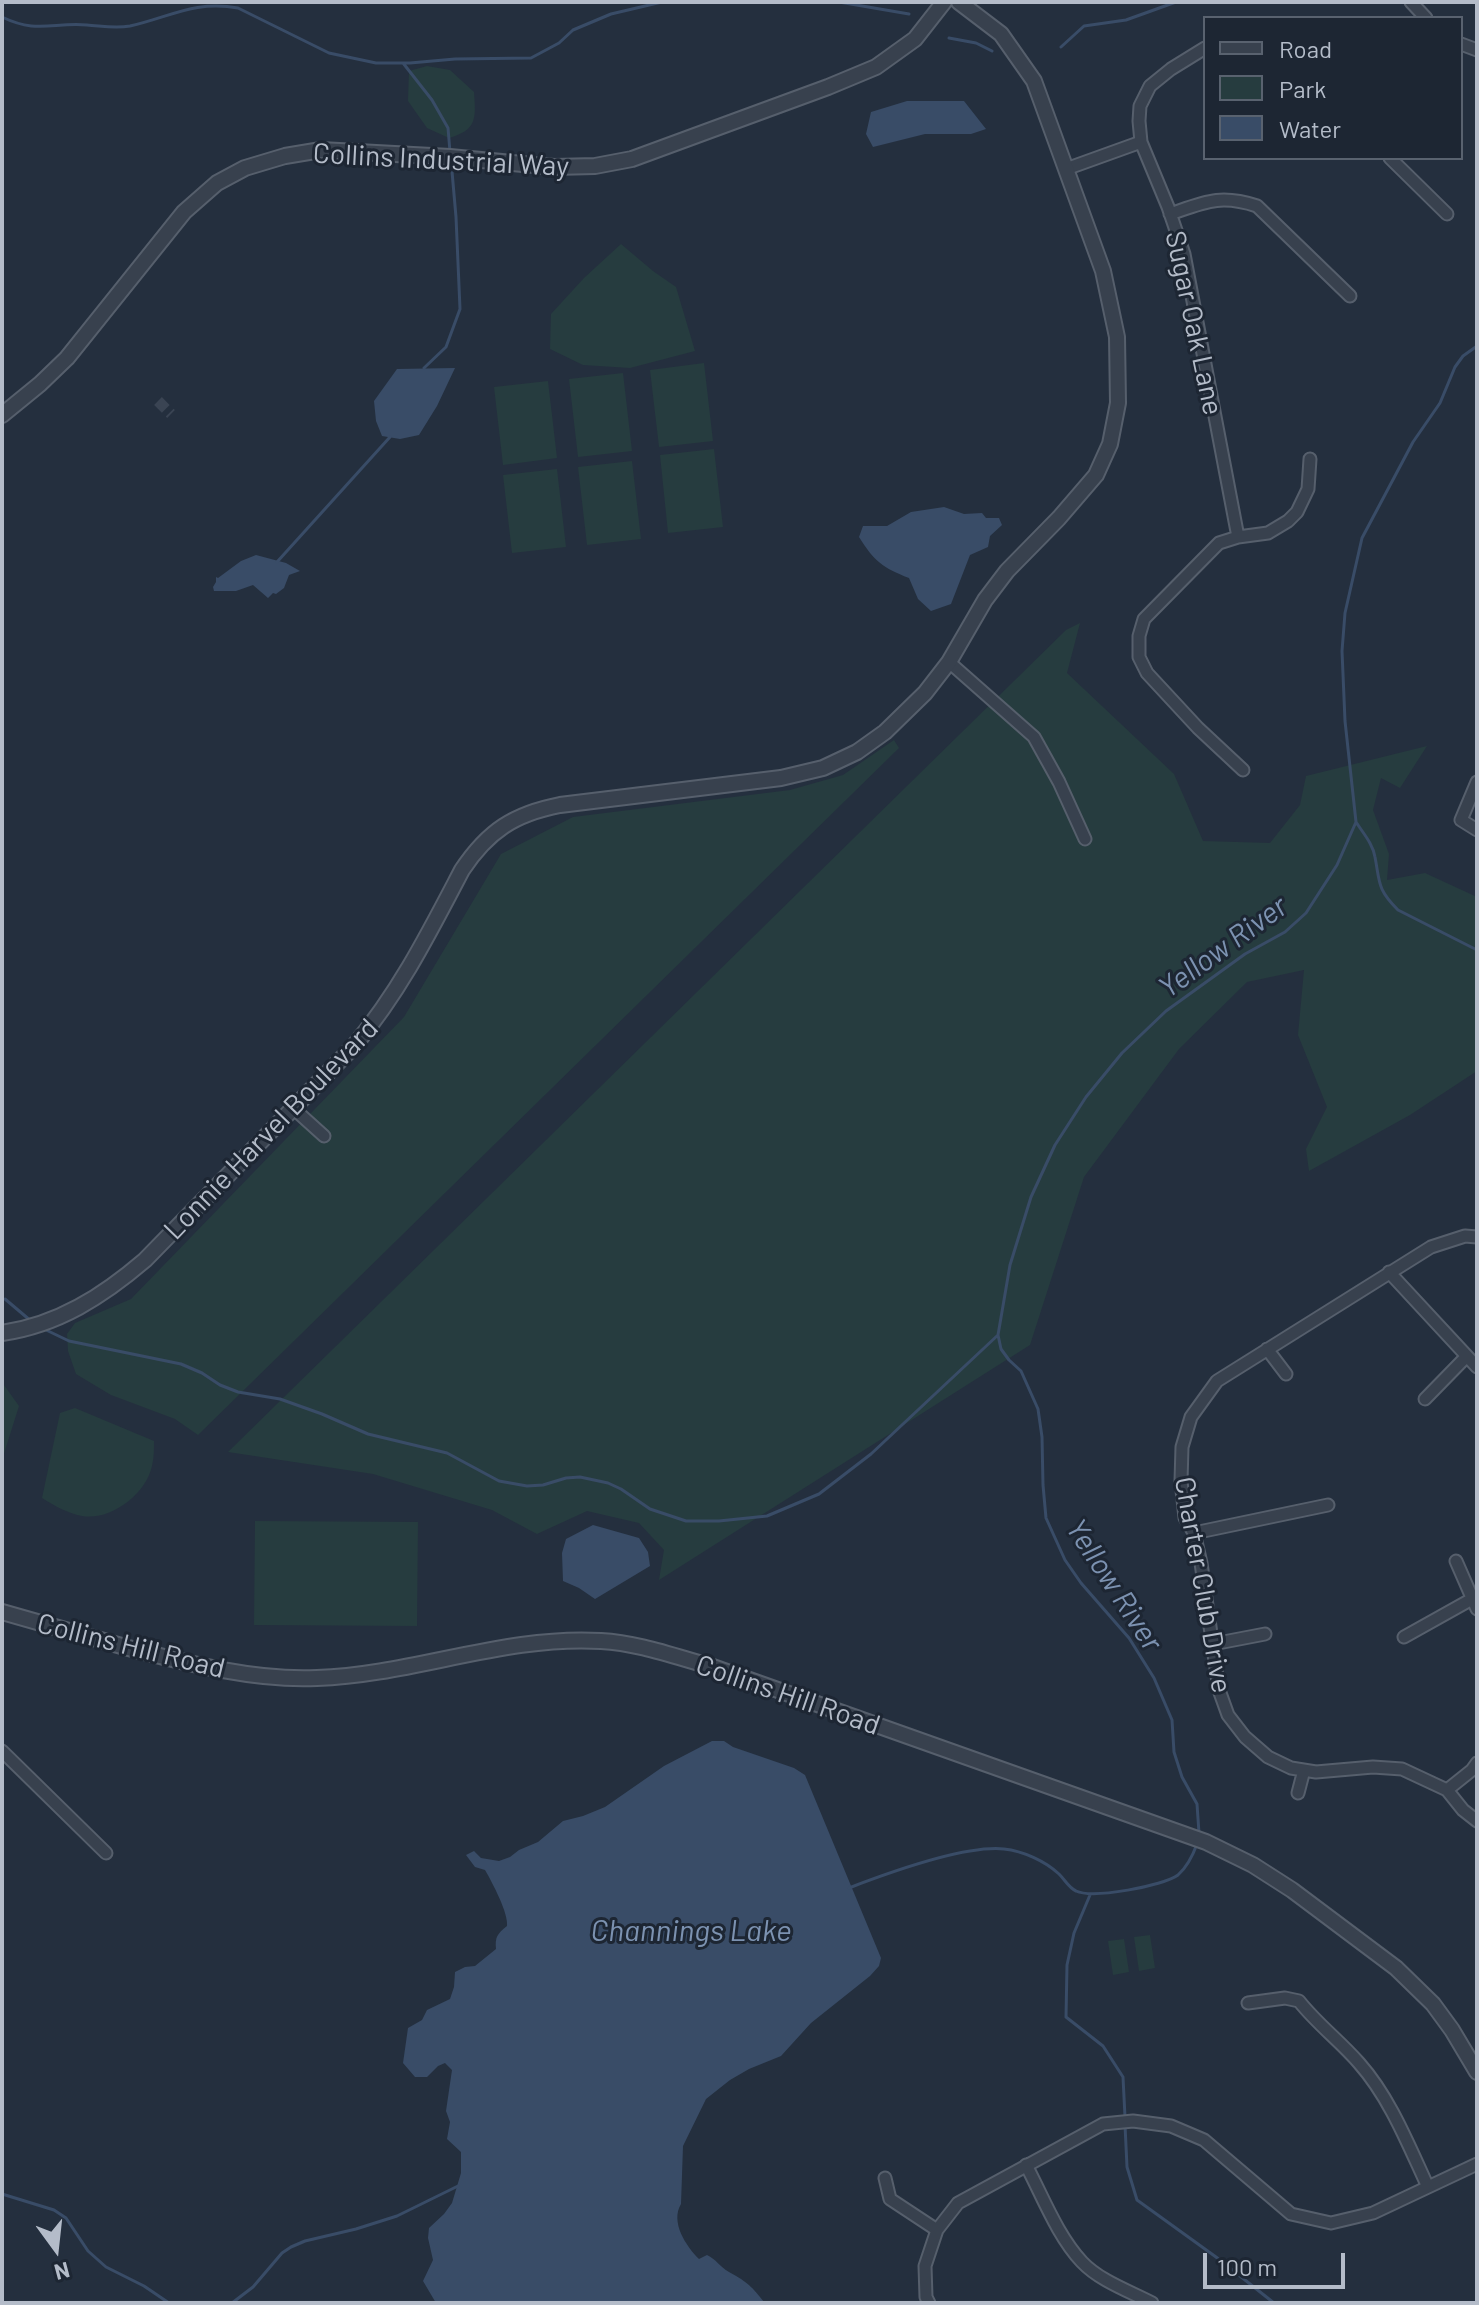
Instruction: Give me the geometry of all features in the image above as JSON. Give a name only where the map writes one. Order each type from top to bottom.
[{"type":"street","name":"Collins Industrial Way","points":[[2,415],[67,358],[184,212],[217,183],[245,168],[285,156],[321,150],[450,157],[554,167],[595,166],[632,159],[876,67],[915,39],[944,2]]},
{"type":"street","name":"Lonnie Harvel Boulevard","points":[[2,1333],[51,1320],[82,1307],[115,1286],[145,1260],[354,1046],[402,981],[462,870],[472,855],[499,828],[537,810],[560,805],[781,778],[823,768],[857,752],[885,732],[925,693],[949,662],[985,600],[1007,571],[1087,488],[1110,444],[1118,403],[1117,337],[1103,271],[1034,81],[1001,34],[959,2]]},
{"type":"street","name":"Sugar Oak Lane","points":[[1203,49],[1150,86],[1140,106],[1139,121],[1141,142],[1184,254],[1238,537]]},
{"type":"street","points":[[1066,169],[1141,142]]},
{"type":"street","points":[[1392,160],[1447,214]]},
{"type":"street","points":[[1170,214],[1222,198],[1257,206],[1350,296]]},
{"type":"street","points":[[1243,770],[1198,728],[1147,673],[1139,657],[1138,646],[1144,619],[1219,543],[1268,533],[1297,512],[1308,489],[1310,459]]},
{"type":"street","points":[[949,662],[1034,737],[1085,839]]},
{"type":"street","points":[[1477,782],[1461,820],[1477,830]]},
{"type":"street","points":[[293,1108],[324,1136]]},
{"type":"street","name":"Charter Club Drive","points":[[1477,1237],[1465,1236],[1431,1247],[1217,1381],[1191,1417],[1182,1447],[1181,1481],[1185,1518],[1194,1533],[1201,1563],[1219,1690],[1228,1715],[1245,1737],[1268,1757],[1291,1768],[1316,1772],[1373,1767],[1402,1769],[1447,1790],[1463,1810],[1477,1821]]},
{"type":"street","points":[[1389,1272],[1477,1367]]},
{"type":"street","points":[[1267,1349],[1286,1374]]},
{"type":"street","points":[[1425,1399],[1466,1357]]},
{"type":"street","points":[[1194,1533],[1328,1505]]},
{"type":"street","points":[[1404,1637],[1475,1604],[1456,1561]]},
{"type":"street","name":"Collins Hill Road","points":[[2,1612],[166,1658],[234,1672],[282,1677],[316,1678],[377,1672],[558,1641],[601,1641],[642,1647],[713,1667],[1206,1842],[1253,1865],[1292,1890],[1404,1975],[1433,2004],[1475,2063]]},
{"type":"street","points":[[1213,1644],[1265,1634]]},
{"type":"street","points":[[2,1751],[106,1853]]},
{"type":"street","points":[[1447,1790],[1477,1763]]},
{"type":"street","points":[[1298,1793],[1304,1770]]},
{"type":"street","points":[[1248,2003],[1285,1998],[1299,2001],[1313,2019],[1359,2063],[1389,2104],[1428,2187]]},
{"type":"street","points":[[929,2303],[925,2266],[937,2230],[958,2203],[1103,2124],[1133,2121],[1171,2126],[1204,2140],[1291,2214],[1331,2223],[1373,2213],[1477,2164]]},
{"type":"street","points":[[1026,2165],[1064,2239],[1084,2263],[1109,2281],[1152,2303]]},
{"type":"street","points":[[885,2178],[890,2199],[937,2230]]},
{"type":"green space","points":[[427,66],[450,70],[474,92],[473,122],[458,135],[449,138],[427,128],[408,101],[409,71]]},
{"type":"green space","points":[[621,244],[676,287],[695,351],[630,368],[583,365],[550,349],[551,314]]},
{"type":"green space","points":[[704,363],[713,441],[659,447],[650,370]]},
{"type":"green space","points":[[623,373],[632,451],[578,457],[569,379]]},
{"type":"green space","points":[[548,381],[557,458],[503,465],[494,387]]},
{"type":"green space","points":[[714,449],[723,527],[668,533],[660,455]]},
{"type":"green space","points":[[632,461],[641,539],[587,545],[578,467]]},
{"type":"green space","points":[[557,469],[566,547],[512,553],[503,475]]},
{"type":"green space","points":[[1080,623],[1067,673],[1174,774],[1203,841],[1270,843],[1300,805],[1306,776],[1427,746],[1400,788],[1381,778],[1373,810],[1389,854],[1387,880],[1425,873],[1477,897],[1477,1071],[1410,1115],[1309,1171],[1306,1149],[1327,1107],[1298,1035],[1304,970],[1247,982],[1179,1049],[1084,1177],[1030,1345],[659,1580],[664,1550],[639,1523],[587,1511],[537,1534],[492,1510],[373,1474],[228,1452],[1066,630]]},
{"type":"green space","points":[[894,740],[899,748],[198,1435],[175,1419],[111,1395],[76,1374],[68,1351],[67,1334],[75,1323],[131,1299],[404,1017],[501,854],[573,817],[790,790],[843,775]]},
{"type":"green space","points":[[2,1385],[19,1406],[2,1460]]},
{"type":"green space","points":[[75,1408],[154,1441],[152,1466],[143,1486],[126,1503],[104,1514],[77,1515],[42,1498],[60,1413]]},
{"type":"green space","points":[[255,1521],[418,1522],[417,1626],[254,1625]]},
{"type":"green space","points":[[1150,1935],[1155,1968],[1139,1971],[1134,1937]]},
{"type":"green space","points":[[1124,1939],[1129,1972],[1113,1975],[1108,1941]]},
{"type":"water","points":[[907,101],[964,101],[986,129],[971,134],[925,134],[873,147],[866,134],[871,112]]},
{"type":"water","points":[[455,368],[419,435],[400,439],[382,436],[376,421],[374,401],[397,369]]},
{"type":"water","points":[[944,507],[964,514],[982,513],[986,518],[999,518],[1002,525],[990,536],[988,547],[970,555],[951,604],[931,611],[918,599],[909,578],[880,563],[859,537],[863,526],[887,526],[911,512]]},
{"type":"water","points":[[256,555],[286,563],[300,571],[289,575],[284,588],[268,598],[253,585],[236,591],[214,591],[216,577]]},
{"type":"water","points":[[593,1525],[639,1538],[648,1552],[650,1566],[595,1599],[563,1581],[562,1553],[566,1539]]},
{"type":"water","name":"Channings Lake","points":[[712,1741],[724,1741],[805,1775],[881,1958],[879,1966],[870,1976],[811,2023],[781,2056],[749,2069],[706,2099],[683,2146],[681,2204],[677,2218],[685,2241],[699,2259],[707,2255],[710,2257],[749,2285],[765,2303],[436,2303],[423,2281],[433,2260],[429,2228],[452,2203],[461,2173],[461,2152],[447,2139],[450,2122],[446,2111],[452,2070],[445,2063],[427,2077],[415,2077],[403,2063],[408,2028],[422,2020],[427,2010],[450,1999],[455,1972],[475,1966],[496,1949],[497,1936],[507,1926],[503,1906],[485,1870],[475,1867],[466,1855],[474,1851],[481,1858],[499,1861],[510,1857],[538,1842],[563,1821],[605,1807],[664,1766]]},
{"type":"waterway","points":[[2,17],[35,26],[75,24],[119,27],[195,8],[223,6],[238,8],[329,53],[376,63],[410,63],[531,58],[559,43],[573,30],[611,14],[662,2]]},
{"type":"waterway","points":[[839,2],[909,14]]},
{"type":"waterway","points":[[1061,47],[1084,26],[1126,20],[1176,2]]},
{"type":"waterway","points":[[949,38],[976,43],[992,51]]},
{"type":"waterway","points":[[403,63],[432,100],[448,128],[450,152]]},
{"type":"waterway","points":[[424,368],[446,347],[460,309],[451,160]]},
{"type":"waterway","name":"Yellow River","points":[[1199,1833],[1197,1804],[1182,1777],[1174,1752],[1172,1720],[1154,1678],[1129,1638],[1065,1560],[1046,1518],[1038,1409],[1021,1371],[1001,1349],[998,1335],[1010,1265],[1031,1197],[1055,1145],[1086,1097],[1122,1053],[1166,1011],[1245,954],[1285,932],[1306,913],[1337,865],[1356,822],[1345,721],[1342,651],[1345,613],[1362,538],[1413,442],[1440,403],[1455,367],[1463,356],[1477,346]]},
{"type":"waterway","points":[[277,562],[390,437]]},
{"type":"waterway","points":[[1356,822],[1372,848],[1379,880],[1391,903],[1398,910],[1477,950]]},
{"type":"waterway","points":[[5,1299],[31,1321]]},
{"type":"waterway","points":[[44,1329],[69,1341],[181,1364],[238,1392],[280,1399],[368,1434],[447,1453],[499,1481],[527,1486],[580,1477],[608,1483],[650,1509],[686,1521],[767,1516],[819,1494],[871,1454],[998,1335]]},
{"type":"waterway","name":"Yellow River","points":[[849,1888],[948,1856],[968,1851],[1004,1849],[1040,1861],[1076,1891],[1097,1893],[1128,1890],[1178,1875],[1197,1844]]},
{"type":"waterway","points":[[1090,1895],[1074,1933],[1067,1965],[1066,2017],[1103,2046],[1123,2077],[1125,2117]]},
{"type":"waterway","points":[[1125,2125],[1127,2167],[1137,2200],[1274,2303]]},
{"type":"waterway","points":[[232,2303],[253,2287],[291,2247],[397,2216],[458,2186]]},
{"type":"waterway","points":[[2,2194],[54,2210],[66,2218],[88,2251],[106,2267],[169,2303]]},
{"type":"tunnel","points":[[158,401],[171,414]]}]
